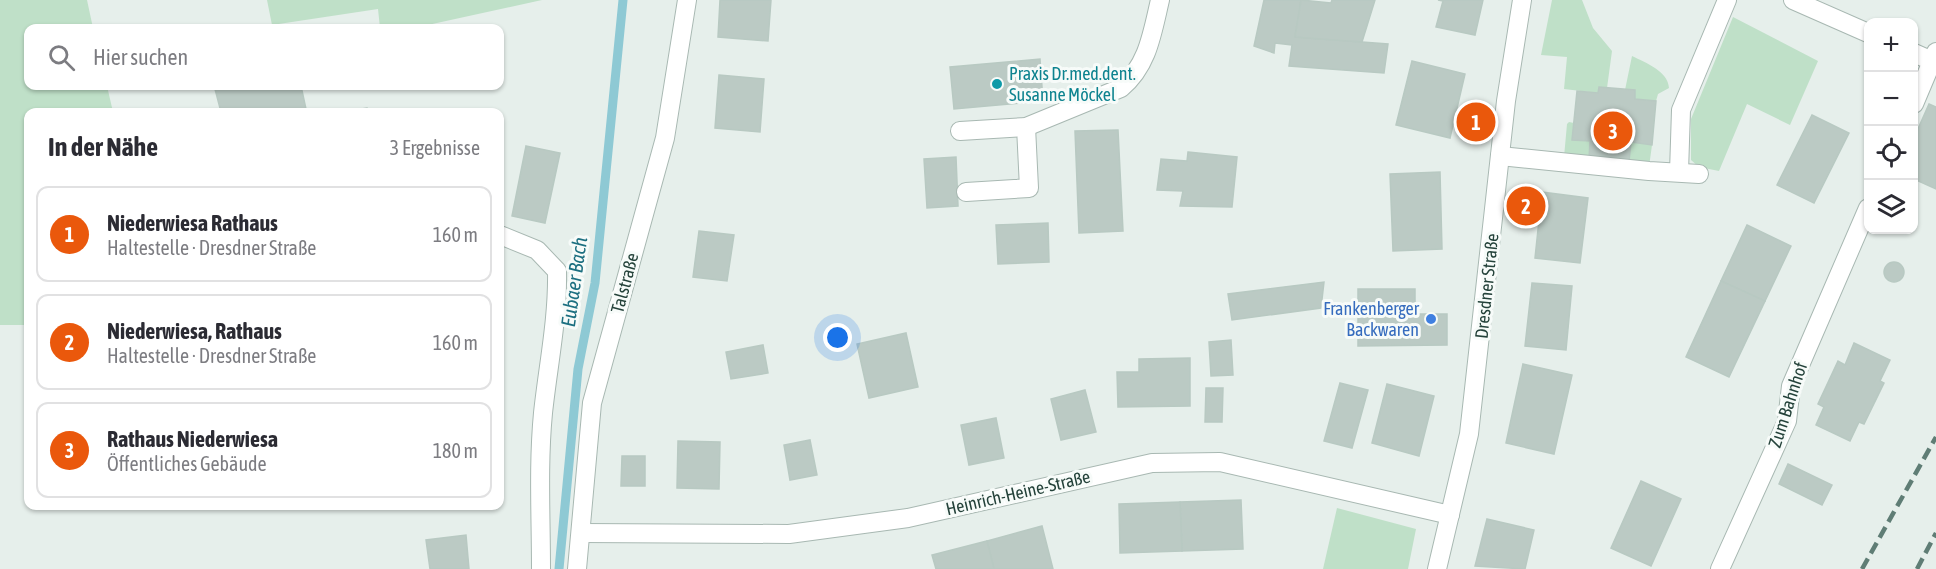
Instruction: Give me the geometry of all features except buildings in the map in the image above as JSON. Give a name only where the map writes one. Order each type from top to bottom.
[{"type":"street","name":"Talstraße","points":[[578,569],[592,403],[665,138],[687,0]]},
{"type":"street","points":[[960,131],[1026,127],[1106,95],[1132,78],[1148,53],[1160,0]]},
{"type":"street","name":"Dresdner Straße","points":[[1437,569],[1469,434],[1500,156],[1522,0]]},
{"type":"street","points":[[1679,172],[1682,110],[1727,0]]},
{"type":"street","points":[[1793,0],[1864,31]]},
{"type":"street","points":[[1918,54],[1934,57],[1918,95]]},
{"type":"street","points":[[966,192],[1029,188],[1026,127]]},
{"type":"street","points":[[1500,156],[1699,174]]},
{"type":"street","name":"Zum Bahnhof","points":[[1720,569],[1786,421],[1791,386],[1864,219]]},
{"type":"street","points":[[504,237],[537,250],[562,272],[541,452],[541,569]]},
{"type":"street","name":"Heinrich-Heine-Straße","points":[[581,533],[789,534],[908,518],[1152,463],[1220,462],[1450,515]]},
{"type":"green space","points":[[0,0],[87,0],[92,24],[24,24],[24,90],[108,90],[112,108],[24,108],[24,325],[0,325]]},
{"type":"green space","points":[[267,0],[542,0],[432,24],[380,24],[378,9],[272,24]]},
{"type":"green space","points":[[1552,0],[1582,0],[1593,28],[1612,51],[1607,88],[1599,87],[1598,93],[1564,89],[1567,57],[1541,55]]},
{"type":"green space","points":[[1733,17],[1818,61],[1790,125],[1747,104],[1719,171],[1699,167],[1691,160],[1691,119]]},
{"type":"green space","points":[[1632,56],[1661,72],[1668,82],[1669,88],[1658,94],[1656,101],[1635,99],[1635,90],[1625,90]]},
{"type":"green space","points":[[1569,122],[1574,123],[1573,140],[1590,141],[1589,158],[1631,142],[1652,145],[1649,167],[1564,157]]},
{"type":"green space","points":[[1337,508],[1416,529],[1408,569],[1323,569]]},
{"type":"waterway","name":"Eubaer Bach","points":[[559,569],[578,369],[595,283],[623,0]]},
{"type":"railway","points":[[1862,569],[1936,437]]},
{"type":"railway","points":[[1917,569],[1936,533]]},
{"type":"place","name":"Praxis Dr.med.dent. Susanne Möckel","points":[[997,84]]},
{"type":"place","name":"Niederwiesa Rathaus","points":[[1476,122]]},
{"type":"place","name":"Rathaus Niederwiesa","points":[[1613,131]]},
{"type":"place","name":"Niederwiesa, Rathaus","points":[[1526,206]]},
{"type":"place","name":"Frankenberger Backwaren","points":[[1431,319]]}]
